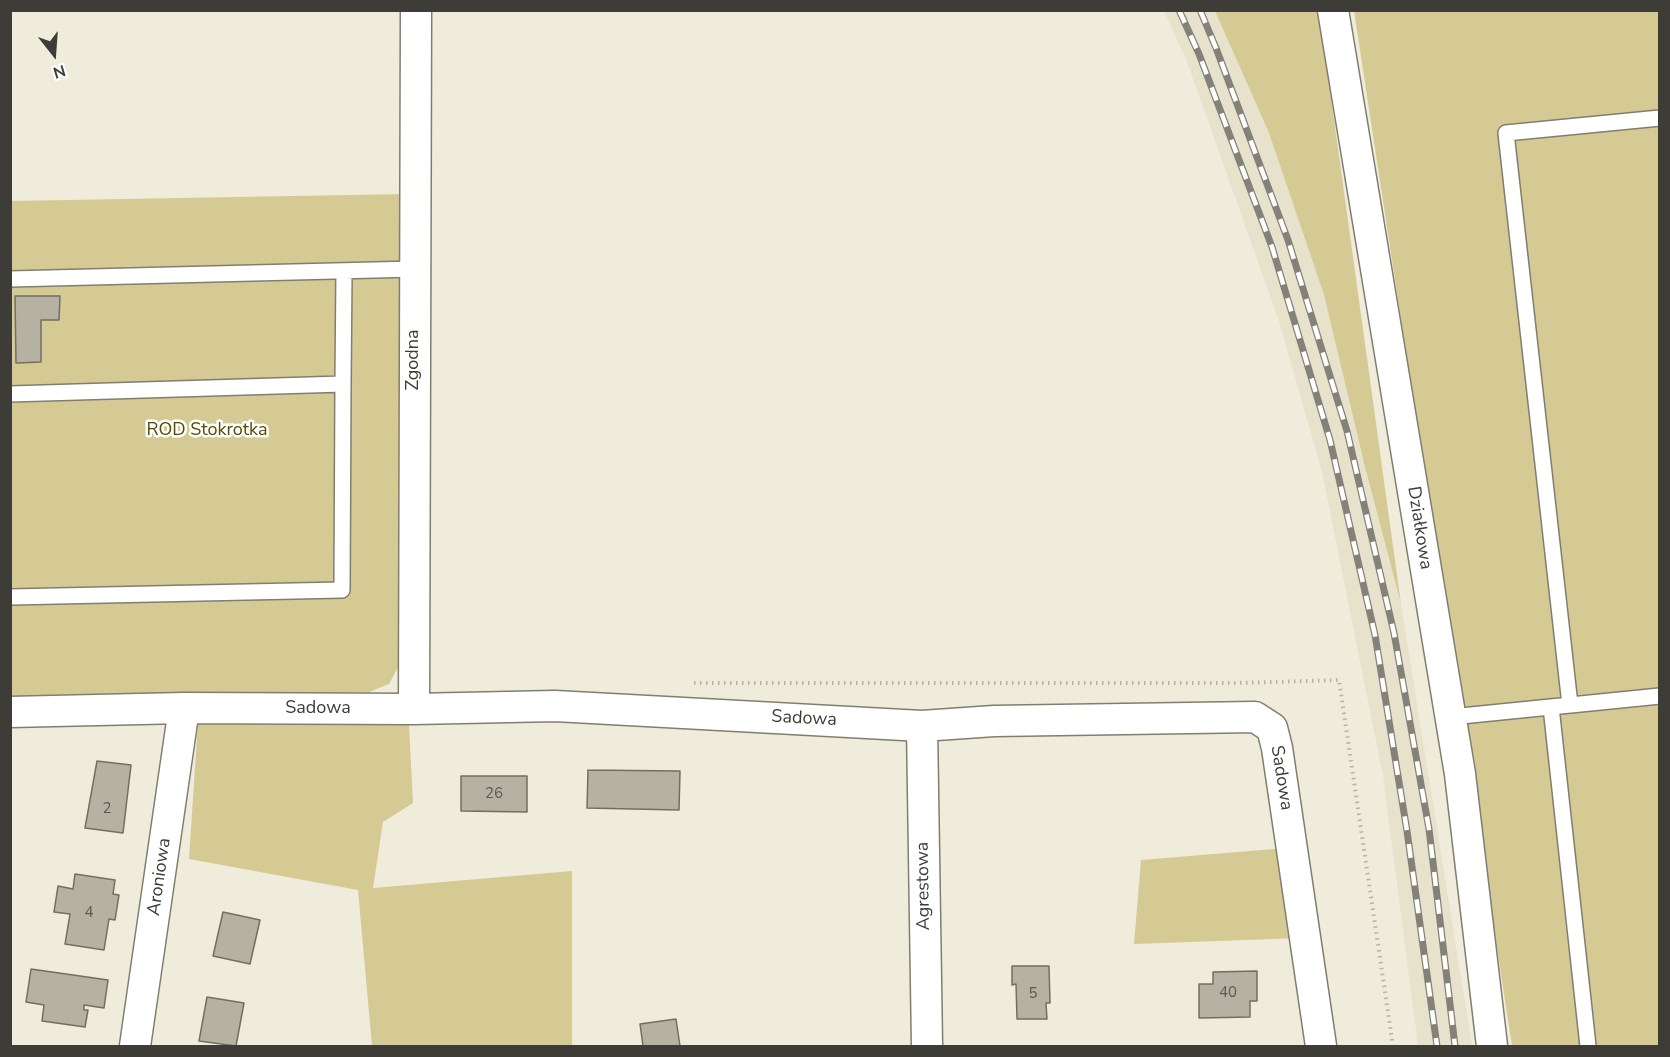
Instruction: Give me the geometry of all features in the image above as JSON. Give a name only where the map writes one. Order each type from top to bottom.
[{"type":"street","name":"Zgodna","points":[[414,709],[416,10]]},
{"type":"street","name":"Działkowa","points":[[1333,10],[1460,774],[1492,1047]]},
{"type":"street","name":"Sadowa","points":[[10,712],[184,708],[414,709],[555,706],[922,726],[1006,721],[1255,717],[1272,728],[1277,748],[1321,1047]]},
{"type":"street","name":"Aroniowa","points":[[135,1047],[184,708]]},
{"type":"street","name":"Agrestowa","points":[[922,726],[927,1047]]},
{"type":"lane","points":[[1570,705],[1506,133],[1659,118]]},
{"type":"lane","points":[[10,279],[415,269]]},
{"type":"lane","points":[[10,597],[342,590],[344,271]]},
{"type":"lane","points":[[10,394],[343,384]]},
{"type":"lane","points":[[1451,717],[1659,696]]},
{"type":"lane","points":[[1551,707],[1588,1047]]},
{"type":"shaded area","points":[[1164,11],[1215,11],[1269,133],[1324,295],[1365,467],[1401,604],[1472,1046],[1418,1046],[1383,776],[1322,472],[1279,321],[1186,59]]},
{"type":"green space","points":[[1215,11],[1319,11],[1401,604],[1365,467],[1324,295],[1269,133]]},
{"type":"green space","points":[[1354,11],[1659,11],[1659,1046],[1512,1046]]},
{"type":"green space","name":"ROD Stokrotka","points":[[406,194],[402,660],[389,684],[369,692],[11,703],[10,201]]},
{"type":"green space","points":[[198,722],[409,725],[413,803],[383,822],[373,888],[572,871],[572,1046],[372,1046],[358,890],[189,859]]},
{"type":"green space","points":[[1286,848],[1301,938],[1134,944],[1141,860]]},
{"type":"building","points":[[15,296],[60,296],[59,320],[41,320],[41,362],[16,363]]},
{"type":"building","points":[[97,761],[131,765],[123,833],[85,828]]},
{"type":"building","points":[[588,770],[680,771],[679,810],[587,808]]},
{"type":"building","points":[[461,776],[527,776],[527,812],[461,811]]},
{"type":"building","points":[[75,874],[115,880],[113,894],[119,895],[115,920],[109,919],[104,950],[65,944],[70,914],[54,912],[58,886],[73,889]]},
{"type":"building","points":[[223,912],[260,920],[250,964],[213,956]]},
{"type":"building","points":[[1012,966],[1049,966],[1050,1003],[1046,1003],[1047,1019],[1017,1019],[1016,984],[1012,985]]},
{"type":"building","points":[[31,969],[108,980],[104,1008],[84,1005],[84,1010],[88,1010],[85,1027],[42,1021],[44,1005],[26,1002]]},
{"type":"building","points":[[1257,971],[1257,1001],[1250,1001],[1250,1017],[1199,1018],[1199,984],[1213,984],[1213,972]]},
{"type":"building","points":[[207,997],[244,1003],[236,1046],[199,1041]]},
{"type":"building","points":[[676,1019],[680,1046],[643,1046],[640,1024]]},
{"type":"railway","points":[[1179,10],[1199,54],[1272,247],[1330,440],[1375,635],[1407,831],[1437,1046]]},
{"type":"railway","points":[[1200,10],[1288,240],[1347,431],[1394,633],[1429,829],[1455,1046]]}]
